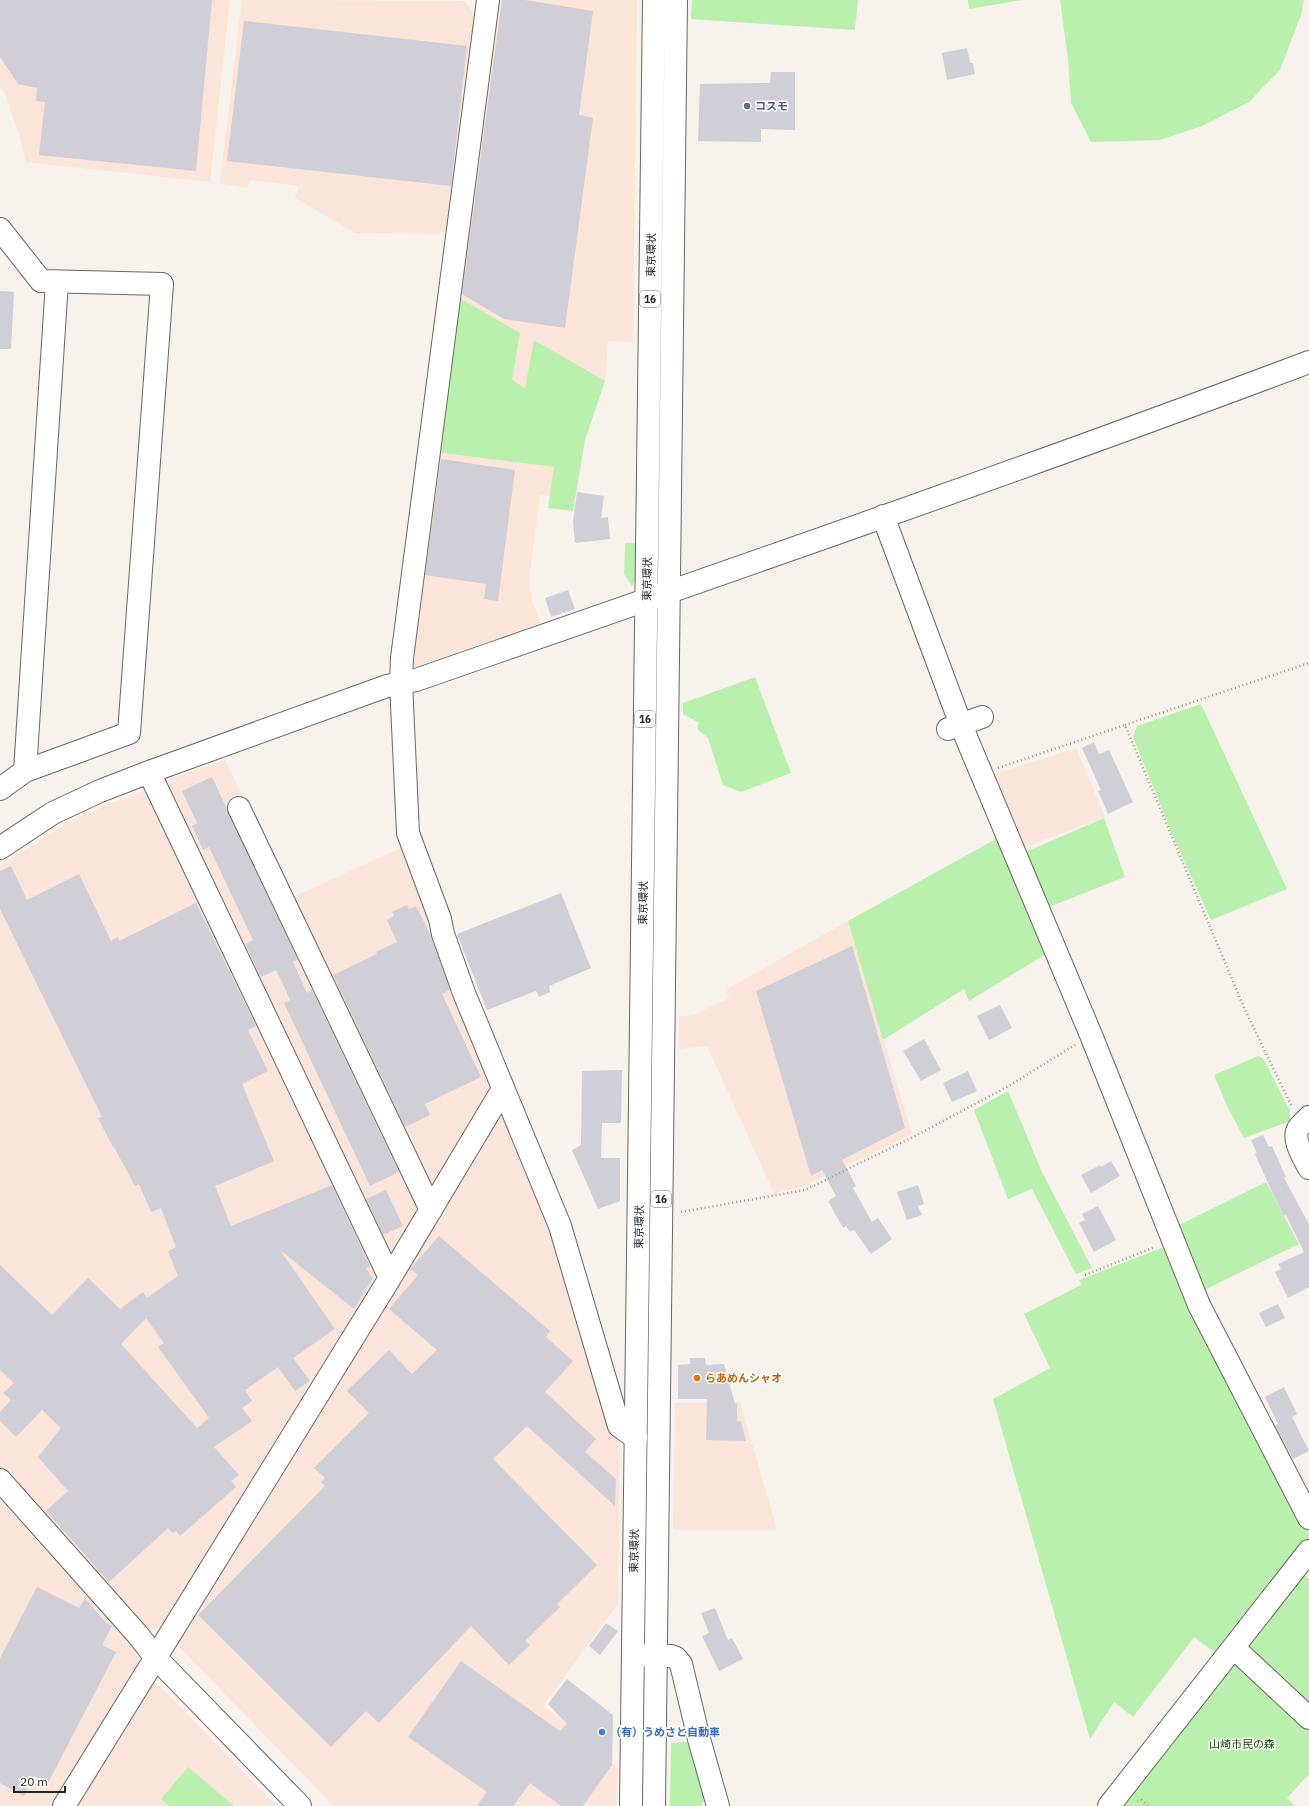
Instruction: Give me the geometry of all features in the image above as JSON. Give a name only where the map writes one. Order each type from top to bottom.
[{"type":"main road","points":[[488,0],[456,238],[455,256],[420,508],[402,658],[401,683],[408,833],[440,919],[442,934],[461,986],[560,1226],[619,1426],[636,1438]]},
{"type":"main road","name":"東京環状","points":[[631,1806],[654,0]]},
{"type":"main road","name":"東京環状","points":[[654,1806],[676,0]]},
{"type":"main road","points":[[0,229],[41,281],[162,284],[130,733],[25,771],[0,789]]},
{"type":"main road","points":[[25,771],[57,282]]},
{"type":"main road","points":[[0,848],[53,813],[100,791],[149,772],[380,689],[424,677],[883,516],[1203,402],[1309,362]]},
{"type":"main road","points":[[883,516],[954,727],[982,773],[1091,1035],[1199,1305],[1309,1518]]},
{"type":"main road","points":[[954,727],[982,717]]},
{"type":"main road","points":[[149,772],[390,1278]]},
{"type":"main road","points":[[239,808],[431,1210]]},
{"type":"main road","points":[[64,1806],[390,1278],[503,1089]]},
{"type":"main road","points":[[1305,1121],[1298,1129],[1297,1135],[1298,1142],[1309,1168]]},
{"type":"main road","points":[[0,1480],[138,1635],[155,1657],[300,1806]]},
{"type":"main road","points":[[1109,1806],[1309,1551]]},
{"type":"main road","points":[[1234,1648],[1309,1718]]},
{"type":"main road","points":[[633,1655],[673,1657],[681,1664],[699,1739],[718,1806]]},
{"type":"path","points":[[982,773],[1309,663]]},
{"type":"path","points":[[1125,725],[1246,1010],[1305,1121]]},
{"type":"path","points":[[661,1215],[805,1190],[915,1136],[1007,1087],[1091,1035]]},
{"type":"path","points":[[1085,1275],[1172,1240]]},
{"type":"shaded area","points":[[0,0],[230,0],[210,182],[26,162],[20,137],[4,92],[0,87]]},
{"type":"shaded area","points":[[242,0],[464,1],[471,10],[475,21],[449,229],[439,234],[355,233],[295,198],[299,186],[250,180],[247,188],[220,183]]},
{"type":"shaded area","points":[[496,0],[637,0],[633,342],[608,341],[605,381],[534,341],[525,388],[512,380],[456,296]]},
{"type":"shaded area","points":[[434,452],[555,467],[550,496],[540,495],[529,580],[532,601],[541,623],[416,667],[408,660]]},
{"type":"shaded area","points":[[1076,748],[1105,817],[1022,848],[992,775]]},
{"type":"shaded area","points":[[225,760],[291,898],[405,846],[496,1083],[393,1251],[384,1250],[166,790],[171,779]]},
{"type":"shaded area","points":[[143,791],[151,794],[377,1268],[376,1279],[161,1628],[149,1630],[0,1466],[0,866],[71,821]]},
{"type":"shaded area","points":[[848,921],[912,1134],[802,1187],[774,1193],[707,1046],[679,1049],[679,1016],[691,1016],[729,998],[727,989]]},
{"type":"shaded area","points":[[500,1115],[509,1115],[553,1223],[620,1450],[618,1604],[543,1706],[575,1730],[577,1738],[617,1767],[616,1806],[334,1806],[180,1648],[178,1639]]},
{"type":"shaded area","points":[[740,1402],[777,1530],[673,1530],[675,1403]]},
{"type":"shaded area","points":[[0,1495],[136,1646],[138,1666],[53,1806],[0,1806]]},
{"type":"shaded area","points":[[158,1685],[277,1806],[77,1806],[149,1687]]},
{"type":"green space","points":[[692,0],[858,0],[855,30],[691,19]]},
{"type":"green space","points":[[968,0],[1022,0],[969,9]]},
{"type":"green space","points":[[1060,0],[1304,0],[1301,15],[1280,70],[1249,102],[1202,126],[1160,140],[1091,142],[1071,103],[1068,60]]},
{"type":"green space","points":[[456,296],[520,333],[512,380],[525,388],[534,340],[605,381],[585,440],[573,511],[548,508],[554,467],[434,452]]},
{"type":"green space","points":[[625,543],[637,543],[636,580],[632,586],[624,574]]},
{"type":"green space","points":[[755,677],[791,773],[741,792],[723,785],[708,738],[697,729],[699,723],[683,714],[683,703]]},
{"type":"green space","points":[[1201,704],[1287,889],[1211,920],[1173,836],[1133,737],[1137,726]]},
{"type":"green space","points":[[1104,818],[1125,877],[1044,909],[1023,853]]},
{"type":"green space","points":[[1003,835],[1051,951],[969,1001],[964,989],[883,1040],[848,921]]},
{"type":"green space","points":[[1258,1056],[1263,1058],[1290,1111],[1290,1121],[1244,1138],[1227,1106],[1214,1075]]},
{"type":"green space","points":[[1008,1091],[1042,1172],[1092,1268],[1076,1274],[1032,1189],[1008,1199],[974,1110]]},
{"type":"green space","points":[[1266,1182],[1299,1244],[1200,1292],[1173,1228]]},
{"type":"green space","points":[[1169,1245],[1243,1401],[1309,1534],[1309,1546],[1221,1657],[1194,1637],[1133,1717],[1114,1702],[1090,1739],[993,1399],[1050,1368],[1024,1314],[1081,1285],[1079,1280]]},
{"type":"green space","points":[[1301,1572],[1309,1579],[1309,1713],[1239,1648]]},
{"type":"green space","name":"山崎市民の森","points":[[1235,1654],[1309,1723],[1309,1774],[1287,1798],[1295,1806],[1114,1806]]},
{"type":"green space","points":[[696,1741],[710,1792],[701,1806],[670,1806],[671,1743]]},
{"type":"green space","points":[[188,1767],[234,1806],[169,1806],[161,1799]]},
{"type":"building","points":[[0,0],[212,0],[196,171],[39,155],[45,102],[36,101],[37,88],[18,84],[0,57]]},
{"type":"building","points":[[502,0],[525,0],[593,11],[579,115],[593,118],[565,328],[504,319],[462,294]]},
{"type":"building","points":[[244,21],[467,46],[451,186],[227,161]]},
{"type":"building","points":[[967,48],[970,63],[973,63],[975,74],[947,80],[942,53]]},
{"type":"building","name":"コスモ","points":[[771,72],[795,72],[795,130],[761,129],[761,142],[698,141],[700,84],[770,83]]},
{"type":"building","points":[[0,291],[14,292],[11,349],[0,349]]},
{"type":"building","points":[[441,459],[515,470],[498,601],[484,599],[486,584],[425,575]]},
{"type":"building","points":[[577,492],[604,496],[601,518],[608,517],[610,539],[575,543],[573,522]]},
{"type":"building","points":[[568,590],[575,609],[551,617],[545,598]]},
{"type":"building","points":[[1094,742],[1099,754],[1109,750],[1133,802],[1108,814],[1098,791],[1101,790],[1082,748]]},
{"type":"building","points":[[212,777],[298,960],[293,962],[307,993],[312,990],[399,1172],[370,1186],[284,1003],[290,1000],[283,984],[276,970],[261,977],[245,944],[253,940],[209,847],[203,850],[192,826],[197,823],[182,791]]},
{"type":"building","points":[[11,866],[27,900],[79,874],[111,941],[118,937],[119,941],[196,903],[256,1026],[248,1030],[268,1071],[242,1084],[274,1161],[215,1186],[231,1226],[332,1185],[370,1266],[366,1268],[373,1278],[354,1309],[280,1250],[335,1329],[293,1358],[310,1381],[295,1391],[278,1367],[245,1390],[252,1401],[242,1408],[252,1421],[214,1447],[239,1475],[231,1481],[236,1487],[180,1536],[176,1531],[173,1533],[168,1528],[109,1582],[46,1511],[68,1491],[38,1457],[61,1428],[42,1410],[16,1437],[0,1421],[0,1412],[11,1400],[3,1393],[14,1383],[0,1370],[0,1265],[52,1315],[88,1278],[120,1309],[143,1292],[147,1298],[178,1276],[168,1251],[176,1247],[161,1208],[151,1212],[139,1184],[135,1186],[113,1147],[98,1118],[102,1117],[0,909],[0,871]],"holes":[[[146,1318],[164,1343],[158,1347],[209,1418],[197,1428],[121,1344]]]},
{"type":"building","points":[[561,893],[591,968],[549,986],[550,992],[539,997],[536,991],[487,1010],[457,934]]},
{"type":"building","points":[[407,905],[409,909],[416,906],[431,936],[450,990],[442,994],[481,1077],[425,1104],[430,1115],[405,1127],[333,975],[377,954],[376,952],[397,942],[387,920],[394,916],[392,912]]},
{"type":"building","points":[[852,946],[905,1128],[842,1160],[856,1186],[853,1188],[872,1222],[878,1218],[892,1239],[871,1254],[854,1230],[850,1232],[846,1226],[843,1228],[828,1201],[836,1196],[822,1170],[811,1176],[756,991]]},
{"type":"building","points":[[1000,1005],[1012,1028],[989,1040],[977,1016]]},
{"type":"building","points":[[924,1039],[941,1070],[921,1081],[903,1051]]},
{"type":"building","points":[[622,1070],[621,1123],[602,1123],[601,1158],[620,1158],[620,1201],[598,1209],[572,1150],[581,1145],[582,1071]]},
{"type":"building","points":[[968,1071],[977,1091],[952,1102],[943,1083]]},
{"type":"building","points":[[1263,1135],[1269,1147],[1272,1146],[1286,1177],[1284,1178],[1309,1224],[1309,1287],[1288,1298],[1275,1272],[1281,1269],[1278,1264],[1304,1252],[1286,1215],[1284,1216],[1272,1192],[1255,1154],[1257,1153],[1251,1140]]},
{"type":"building","points":[[1111,1161],[1120,1176],[1091,1193],[1081,1175],[1100,1165],[1101,1167]]},
{"type":"building","points":[[918,1185],[924,1204],[918,1206],[922,1215],[907,1220],[897,1192]]},
{"type":"building","points":[[386,1190],[403,1226],[383,1235],[366,1199]]},
{"type":"building","points":[[1098,1206],[1116,1240],[1094,1252],[1079,1223],[1085,1220],[1082,1214]]},
{"type":"building","points":[[439,1236],[550,1331],[546,1337],[573,1361],[545,1392],[596,1439],[585,1452],[616,1479],[615,1506],[527,1426],[493,1459],[597,1565],[557,1604],[560,1607],[525,1641],[530,1645],[509,1665],[471,1626],[379,1723],[366,1711],[331,1747],[198,1615],[325,1486],[321,1482],[325,1478],[314,1468],[369,1413],[347,1391],[389,1350],[412,1374],[437,1350],[389,1309],[418,1275],[410,1269]]},
{"type":"building","points":[[1278,1304],[1285,1318],[1266,1327],[1259,1313]]},
{"type":"building","points":[[690,1358],[705,1358],[706,1365],[724,1364],[735,1404],[737,1404],[737,1422],[741,1421],[746,1441],[706,1440],[707,1399],[678,1399],[678,1365],[690,1364]]},
{"type":"building","points":[[1284,1387],[1297,1414],[1292,1417],[1309,1451],[1293,1459],[1275,1426],[1278,1424],[1265,1397]]},
{"type":"building","points":[[37,1587],[79,1608],[85,1598],[106,1623],[112,1626],[102,1645],[116,1652],[48,1783],[34,1776],[24,1796],[0,1783],[0,1658]]},
{"type":"building","points":[[715,1608],[728,1640],[732,1638],[743,1659],[719,1671],[702,1636],[709,1633],[701,1613]]},
{"type":"building","points":[[606,1623],[618,1631],[600,1655],[589,1646]]},
{"type":"building","points":[[461,1661],[560,1731],[567,1724],[548,1704],[567,1679],[613,1715],[612,1765],[583,1806],[561,1806],[530,1783],[513,1806],[477,1806],[487,1792],[408,1737]]},
{"type":"place","name":"コスモ","points":[[747,106]]},
{"type":"place","name":"らあめんシャオ","points":[[697,1378]]},
{"type":"place","name":"（有）うめさと自動車","points":[[602,1732]]}]
